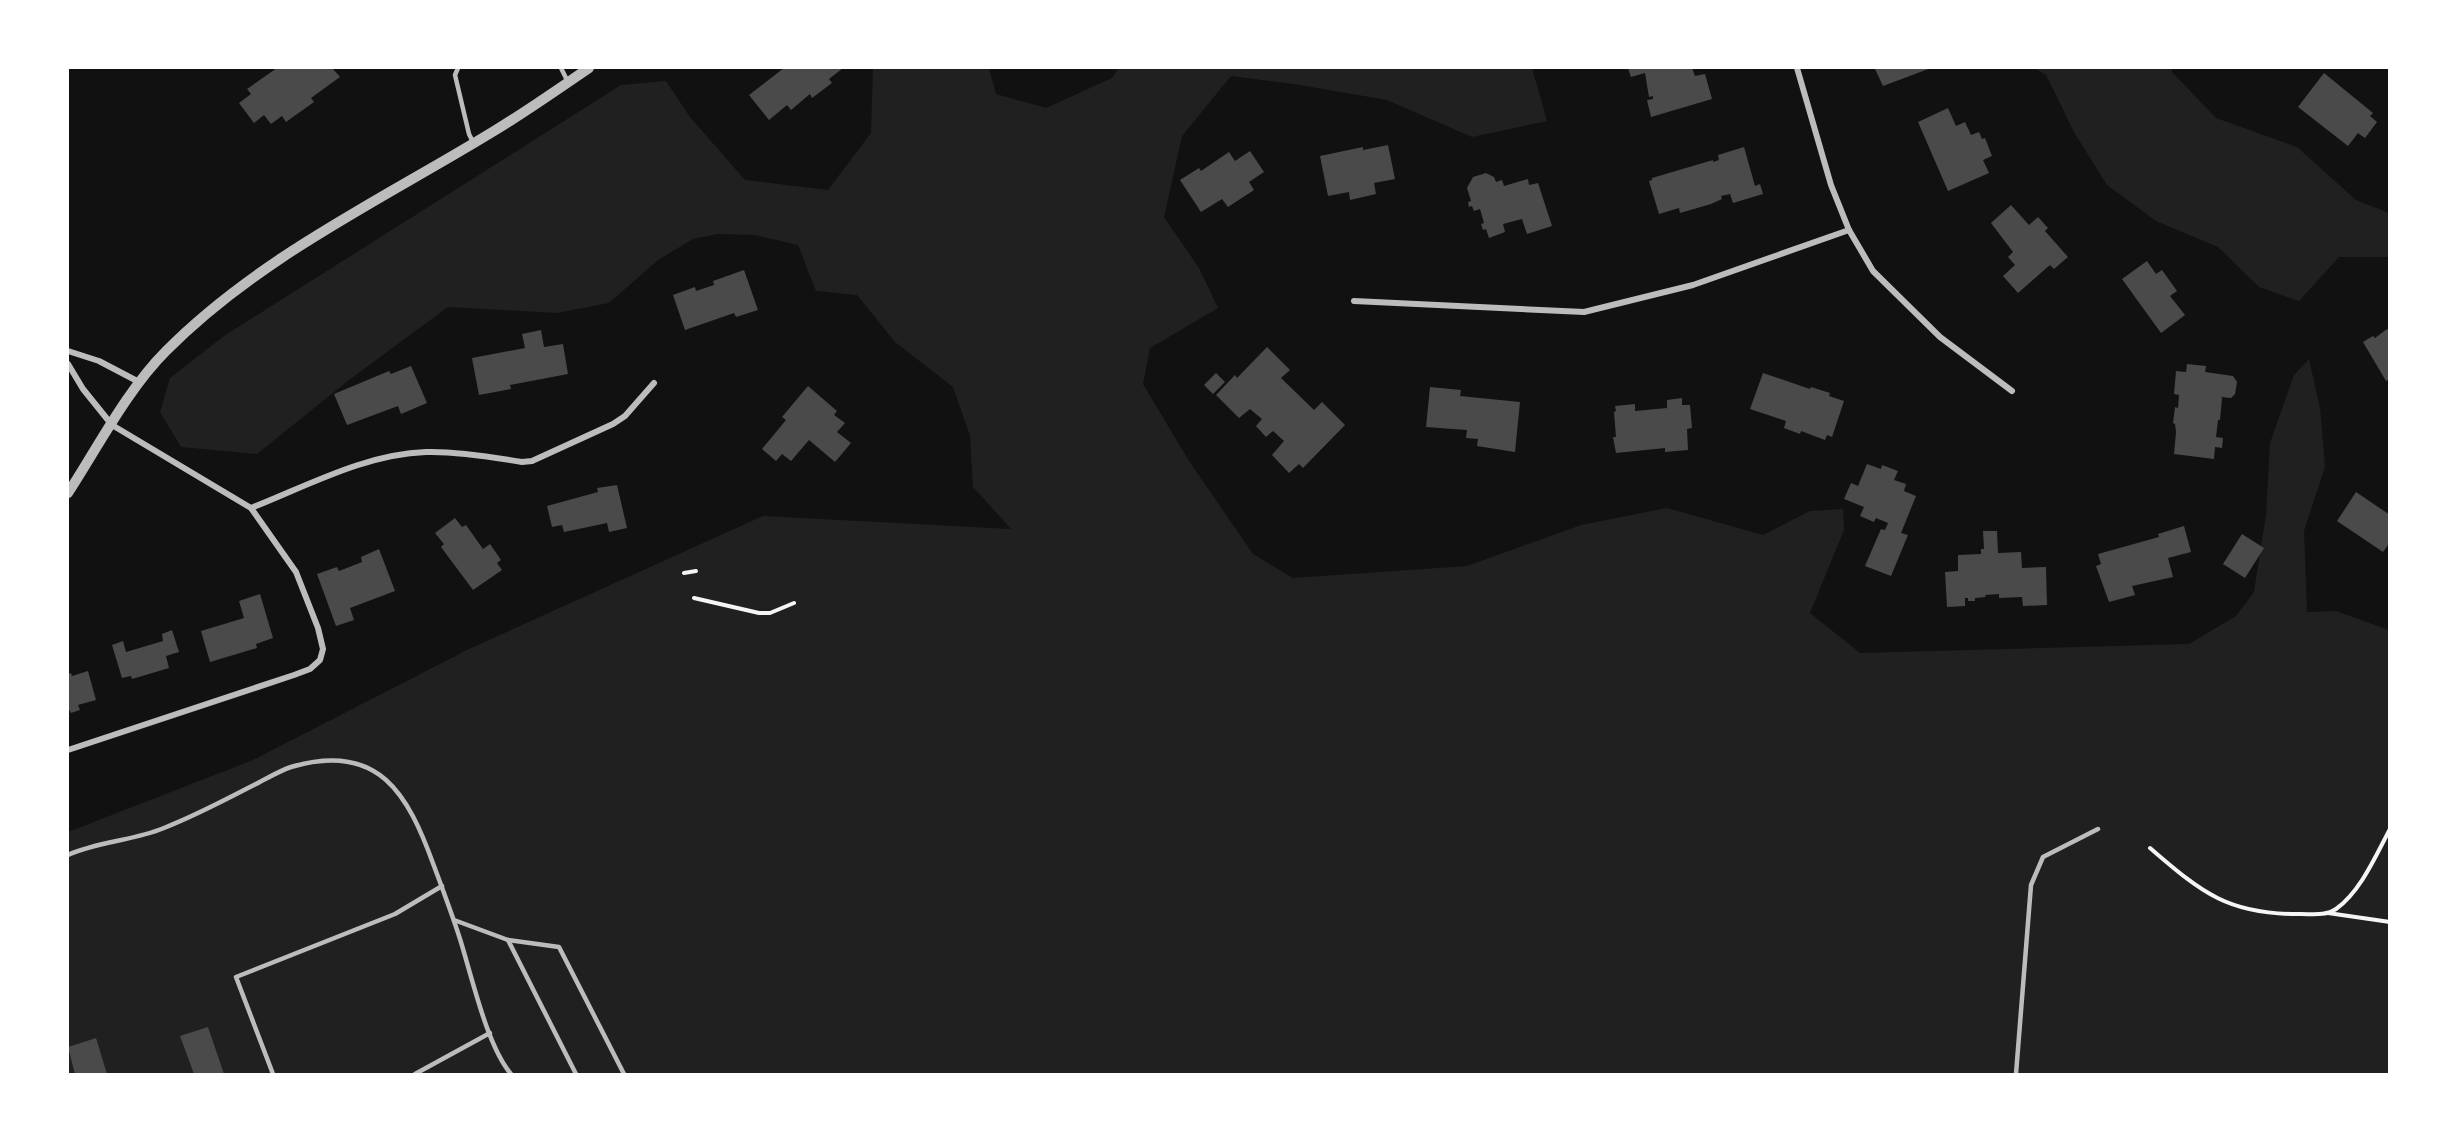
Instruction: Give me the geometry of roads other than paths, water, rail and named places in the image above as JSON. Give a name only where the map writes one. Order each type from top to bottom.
[{"type":"street","points":[[68,493],[139,382],[165,352],[207,312],[269,267],[474,143],[589,68]]},
{"type":"street","points":[[1797,68],[1831,185],[1850,230],[1873,271],[1940,337],[2012,391]]},
{"type":"street","points":[[1354,302],[1584,312],[1694,285],[1850,230]]},
{"type":"street","points":[[68,351],[99,361],[139,382]]},
{"type":"street","points":[[68,364],[83,389],[112,425],[251,508],[296,572],[318,628],[323,649],[320,660],[310,669],[68,750]]},
{"type":"street","points":[[251,508],[348,469],[407,454],[428,452],[522,462],[532,461],[625,416],[654,383]]},
{"type":"lane","points":[[459,68],[454,75],[469,134],[474,143]]},
{"type":"lane","points":[[561,68],[568,82]]},
{"type":"lane","points":[[68,855],[162,829],[289,767],[322,760],[339,760],[375,771],[393,785],[409,807],[422,833],[454,920],[490,1033],[502,1064],[511,1074]]},
{"type":"lane","points":[[2016,1074],[2031,885],[2043,857],[2098,829]]},
{"type":"lane","points":[[273,1074],[236,977],[288,957],[314,944],[395,914],[441,886]]},
{"type":"lane","points":[[454,920],[508,940],[559,948],[624,1074]]},
{"type":"lane","points":[[508,940],[576,1074]]},
{"type":"lane","points":[[416,1074],[490,1033]]}]
